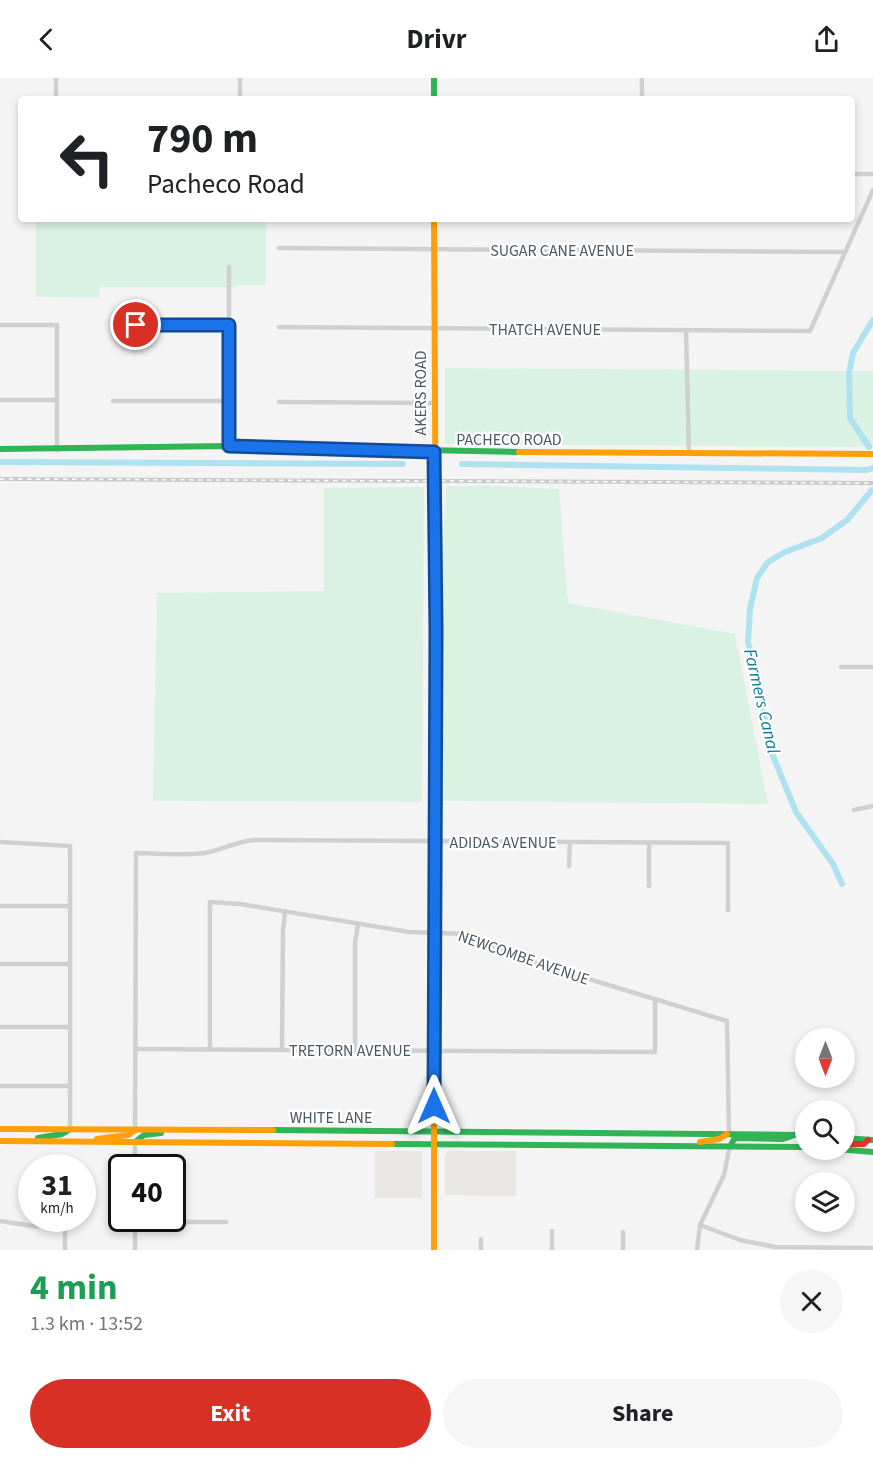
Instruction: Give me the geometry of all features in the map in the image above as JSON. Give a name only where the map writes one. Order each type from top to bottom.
[{"type":"main road","points":[[434,78],[434,96]]},
{"type":"main road","name":"AKERS ROAD","points":[[434,222],[436,630],[434,1250]]},
{"type":"main road","name":"PACHECO ROAD","points":[[0,449],[229,446],[434,452],[873,454]]},
{"type":"main road","name":"WHITE LANE","points":[[0,1129],[795,1135]]},
{"type":"main road","points":[[23,1141],[62,1134],[70,1129]]},
{"type":"main road","points":[[76,1142],[128,1135],[135,1130]]},
{"type":"main road","points":[[135,1142],[144,1135],[189,1130]]},
{"type":"main road","points":[[678,1145],[719,1139],[729,1133]]},
{"type":"main road","points":[[730,1145],[734,1139],[738,1138],[783,1139],[795,1135]]},
{"type":"main road","points":[[855,1139],[871,1140]]},
{"type":"main road","points":[[855,1144],[864,1144],[871,1140]]},
{"type":"main road","name":"WHITE LANE","points":[[0,1141],[795,1147]]},
{"type":"main road","points":[[855,1150],[873,1152]]},
{"type":"street","points":[[56,78],[56,96]]},
{"type":"street","points":[[240,78],[240,96]]},
{"type":"street","points":[[642,78],[642,96]]},
{"type":"street","points":[[855,174],[873,174]]},
{"type":"street","points":[[845,252],[873,190]]},
{"type":"street","name":"SUGAR CANE AVENUE","points":[[279,248],[845,252]]},
{"type":"street","name":"THATCH AVENUE","points":[[279,327],[810,330],[845,252]]},
{"type":"street","points":[[229,267],[229,446]]},
{"type":"street","points":[[0,325],[57,325],[57,450]]},
{"type":"street","points":[[113,325],[229,325]]},
{"type":"street","points":[[686,330],[690,454]]},
{"type":"street","points":[[0,400],[57,400]]},
{"type":"street","points":[[113,400],[229,401]]},
{"type":"street","points":[[279,402],[434,403]]},
{"type":"street","points":[[841,667],[873,667]]},
{"type":"street","points":[[854,810],[873,806]]},
{"type":"street","name":"ADIDAS AVENUE","points":[[136,1048],[136,853],[198,854],[234,843],[255,840],[728,843],[728,910]]},
{"type":"street","points":[[0,842],[70,846],[70,1129]]},
{"type":"street","points":[[570,842],[570,866]]},
{"type":"street","points":[[649,843],[649,886]]},
{"type":"street","name":"NEWCOMBE AVENUE","points":[[210,1049],[210,902],[240,904],[409,932],[456,933],[476,937],[513,956],[728,1021],[729,1133]]},
{"type":"street","points":[[0,906],[70,906]]},
{"type":"street","points":[[282,1049],[285,911]]},
{"type":"street","points":[[355,1050],[355,943],[358,924]]},
{"type":"street","points":[[0,964],[70,964]]},
{"type":"street","name":"TRETORN AVENUE","points":[[136,1048],[655,1052],[655,999]]},
{"type":"street","points":[[0,1028],[70,1028]]},
{"type":"street","points":[[135,1130],[136,1048]]},
{"type":"street","points":[[0,1086],[70,1086]]},
{"type":"street","points":[[135,1142],[135,1154]]},
{"type":"street","points":[[697,1250],[700,1225],[721,1183],[730,1145]]},
{"type":"street","points":[[0,1221],[18,1224]]},
{"type":"street","points":[[186,1221],[226,1222]]},
{"type":"street","points":[[700,1225],[740,1240],[768,1246],[873,1248]]},
{"type":"street","points":[[552,1231],[552,1250]]},
{"type":"street","points":[[65,1232],[65,1250]]},
{"type":"street","points":[[135,1232],[135,1250]]},
{"type":"street","points":[[623,1232],[623,1250]]},
{"type":"street","points":[[481,1239],[481,1250]]},
{"type":"shaded area","points":[[375,1151],[422,1151],[422,1198],[375,1198]]},
{"type":"shaded area","points":[[448,1151],[516,1151],[516,1196],[445,1195],[445,1155]]},
{"type":"green space","points":[[36,222],[266,222],[266,285],[100,287],[99,298],[36,297]]},
{"type":"green space","points":[[445,368],[873,371],[873,447],[445,444]]},
{"type":"green space","points":[[446,486],[559,489],[568,603],[735,634],[768,804],[444,801],[441,592]]},
{"type":"green space","points":[[424,487],[422,802],[153,801],[157,593],[324,591],[324,488]]},
{"type":"waterway","name":"Farmers Canal","points":[[869,447],[850,418],[849,373],[853,353],[873,320]]},
{"type":"waterway","points":[[0,462],[403,464]]},
{"type":"waterway","points":[[462,464],[867,470],[873,468]]},
{"type":"waterway","name":"Farmers Canal","points":[[842,884],[833,864],[796,812],[773,756],[748,642],[750,609],[757,578],[768,562],[785,552],[822,538],[847,520],[872,490]]},
{"type":"railway","points":[[0,479],[873,483]]},
{"type":"traffic: fast","points":[[434,78],[434,96]]},
{"type":"traffic: fast","points":[[0,449],[229,446],[519,452]]},
{"type":"traffic: fast","points":[[434,1115],[436,589]]},
{"type":"traffic: fast","points":[[38,1138],[62,1134],[69,1130]]},
{"type":"traffic: fast","points":[[273,1130],[795,1135]]},
{"type":"traffic: fast","points":[[135,1142],[144,1135],[161,1133]]},
{"type":"traffic: fast","points":[[731,1145],[734,1139],[738,1138],[783,1139],[792,1136]]},
{"type":"traffic: fast","points":[[855,1139],[873,1140]]},
{"type":"traffic: fast","points":[[392,1144],[795,1147]]},
{"type":"traffic: fast","points":[[855,1150],[873,1152]]},
{"type":"traffic: slow","points":[[434,222],[436,589]]},
{"type":"traffic: slow","points":[[519,452],[873,454]]},
{"type":"traffic: slow","points":[[434,1115],[434,1250]]},
{"type":"traffic: slow","points":[[0,1129],[273,1130]]},
{"type":"traffic: slow","points":[[97,1139],[128,1135],[135,1130]]},
{"type":"traffic: slow","points":[[700,1142],[719,1139],[727,1134]]},
{"type":"traffic: slow","points":[[0,1141],[392,1144]]},
{"type":"traffic: jam","points":[[855,1144],[864,1144],[868,1140]]},
{"type":"route","points":[[136,325],[229,325],[229,446],[434,452],[436,630],[434,1106]]}]
